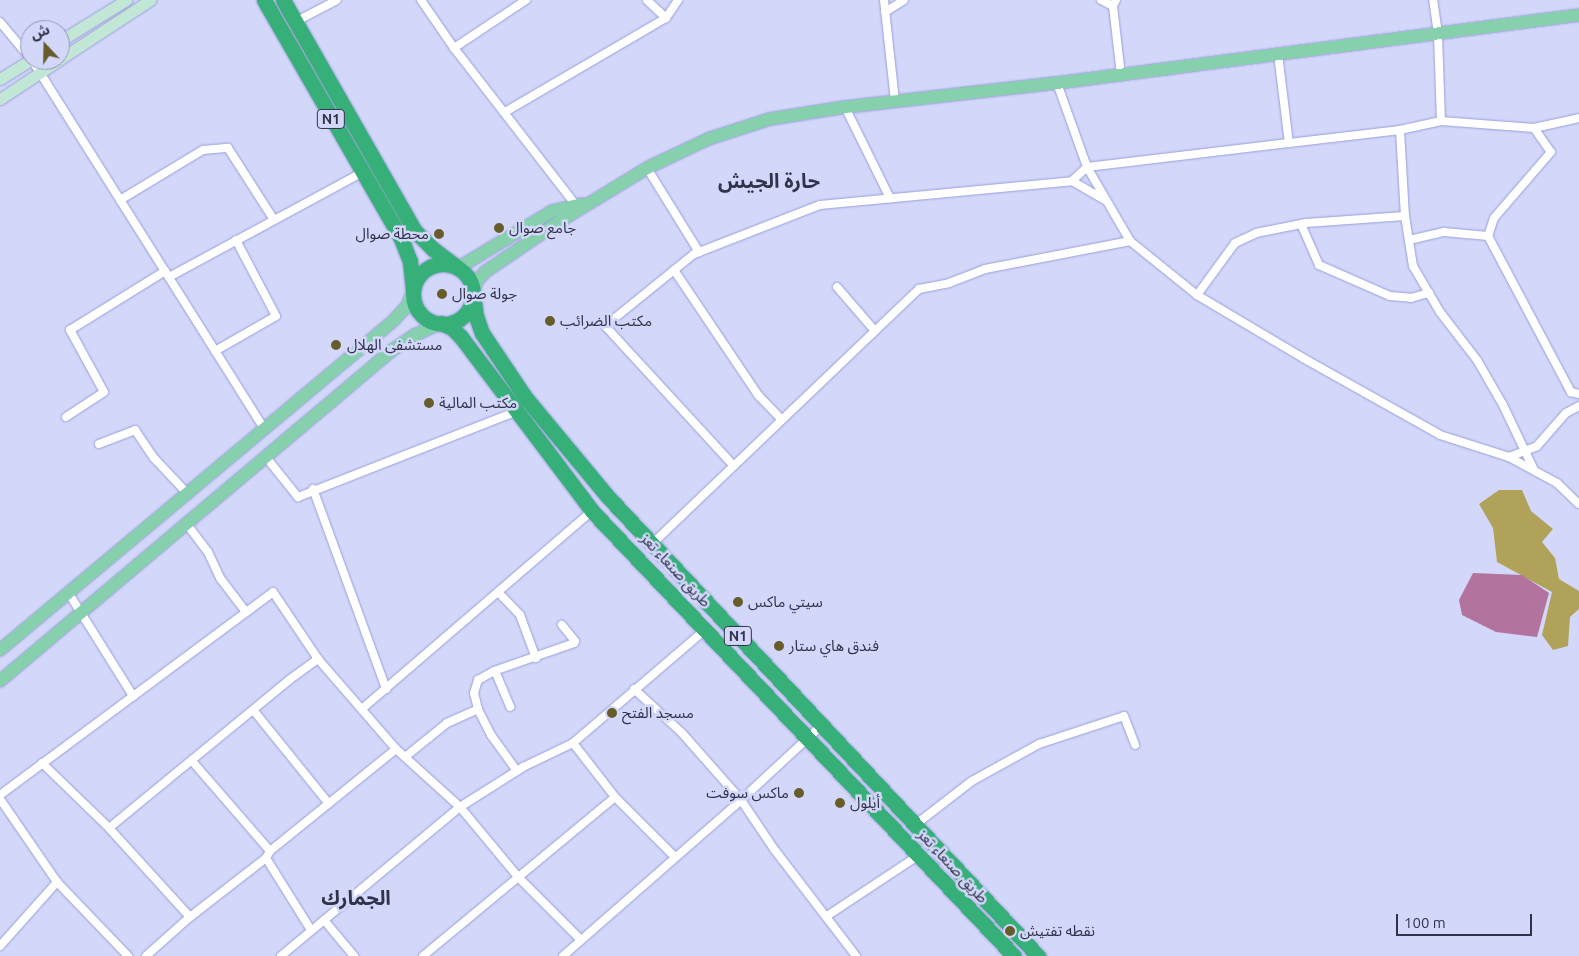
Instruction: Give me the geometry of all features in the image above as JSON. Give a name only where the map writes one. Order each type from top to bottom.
[{"type":"highway","name":"N1","points":[[266,0],[361,173],[407,234]]},
{"type":"highway","name":"N1","points":[[283,0],[407,234]]},
{"type":"highway","points":[[407,234],[458,268],[471,283],[472,302],[460,318],[441,323],[432,321],[418,309],[407,234]]},
{"type":"highway","points":[[414,291],[422,273],[430,267],[449,264],[458,268]]},
{"type":"highway","name":"طريق صنعاء تعز","points":[[473,293],[476,316],[482,333],[525,396],[608,498],[1038,956]]},
{"type":"highway","name":"طريق صنعاء تعز","points":[[441,323],[452,328],[461,338],[592,511],[810,738],[1014,956]]},
{"type":"main road","points":[[70,35],[126,0]]},
{"type":"main road","points":[[70,53],[150,0]]},
{"type":"main road","points":[[473,293],[477,281],[485,272],[647,168],[708,139],[739,127],[789,115],[845,107],[1121,75],[1579,15]]},
{"type":"main road","points":[[0,79],[20,66]]},
{"type":"main road","points":[[0,99],[43,70]]},
{"type":"main road","points":[[458,268],[552,212],[596,200]]},
{"type":"main road","points":[[0,650],[393,321],[407,306],[414,291]]},
{"type":"main road","points":[[0,681],[391,351],[414,335],[441,323]]},
{"type":"street","points":[[295,22],[337,0]]},
{"type":"street","points":[[421,0],[454,48],[576,205]]},
{"type":"street","points":[[454,48],[526,0]]},
{"type":"street","points":[[647,0],[666,18]]},
{"type":"street","points":[[505,112],[666,18],[678,0]]},
{"type":"street","points":[[884,0],[895,101]]},
{"type":"street","points":[[885,12],[904,0]]},
{"type":"street","points":[[1101,0],[1115,3],[1121,75]]},
{"type":"street","points":[[1433,0],[1438,34],[1441,121]]},
{"type":"street","points":[[0,22],[20,46]]},
{"type":"street","points":[[1278,54],[1289,143]]},
{"type":"street","points":[[40,72],[264,428]]},
{"type":"street","points":[[1057,83],[1087,166],[1130,241],[1197,295],[1302,358],[1440,435],[1509,457],[1534,470],[1557,483],[1579,504]]},
{"type":"street","points":[[845,107],[890,198]]},
{"type":"street","points":[[1072,181],[1087,166],[1400,130],[1441,121],[1534,128],[1579,118]]},
{"type":"street","points":[[1534,128],[1551,152],[1494,218],[1488,236],[1570,392],[1579,394]]},
{"type":"street","points":[[1400,130],[1405,216],[1413,266],[1440,312],[1470,348],[1504,405],[1534,470]]},
{"type":"street","points":[[120,200],[203,150],[228,148],[274,220]]},
{"type":"street","points":[[647,168],[699,252]]},
{"type":"street","points":[[66,417],[104,392],[70,330],[167,274],[236,240],[361,173]]},
{"type":"street","points":[[733,465],[605,326],[699,252],[820,205],[1072,181],[1105,200]]},
{"type":"street","points":[[1197,295],[1235,244],[1256,233],[1301,224],[1405,216]]},
{"type":"street","points":[[1301,224],[1319,265],[1390,296],[1410,298],[1429,293]]},
{"type":"street","points":[[1409,240],[1444,232],[1488,236]]},
{"type":"street","points":[[215,351],[276,316],[236,240]]},
{"type":"street","points":[[652,544],[780,419],[919,289],[949,283],[985,269],[1130,241]]},
{"type":"street","points":[[674,270],[758,395],[780,419]]},
{"type":"street","points":[[837,287],[875,331]]},
{"type":"street","points":[[1509,457],[1537,446],[1566,413],[1579,406]]},
{"type":"street","points":[[265,456],[298,497],[313,489],[516,412]]},
{"type":"street","points":[[99,444],[135,430],[154,458],[187,493]]},
{"type":"street","points":[[313,489],[386,689]]},
{"type":"street","points":[[363,708],[592,511]]},
{"type":"street","points":[[186,523],[208,552],[220,578],[246,612]]},
{"type":"street","points":[[68,592],[133,696]]},
{"type":"street","points":[[128,956],[57,882],[0,797],[42,763],[273,592],[318,660],[363,708],[396,749],[460,808],[519,878],[580,939]]},
{"type":"street","points":[[498,592],[520,615],[536,658]]},
{"type":"street","points":[[517,771],[491,735],[478,709],[474,693],[478,680],[495,671],[536,658],[575,641],[562,625]]},
{"type":"street","points":[[281,956],[460,808],[517,771],[573,743],[706,629]]},
{"type":"street","points":[[109,828],[254,711],[289,680],[318,660]]},
{"type":"street","points":[[495,671],[510,707]]},
{"type":"street","points":[[634,689],[682,734],[741,800],[774,849],[856,956]]},
{"type":"street","points":[[405,757],[447,723],[478,709]]},
{"type":"street","points":[[254,711],[329,804]]},
{"type":"street","points":[[915,825],[972,781],[1039,744],[1124,716],[1135,745]]},
{"type":"street","points":[[562,956],[741,800],[822,725]]},
{"type":"street","points":[[573,743],[615,797],[675,857]]},
{"type":"street","points":[[146,956],[190,917],[396,749]]},
{"type":"street","points":[[192,761],[268,854],[311,930]]},
{"type":"street","points":[[42,763],[109,828],[190,917]]},
{"type":"street","points":[[423,956],[615,797]]},
{"type":"street","points":[[827,916],[920,855]]},
{"type":"street","points":[[0,946],[57,882]]},
{"type":"street","points":[[324,920],[354,956]]},
{"type":"shaded area","points":[[1499,490],[1522,490],[1531,511],[1553,529],[1542,542],[1555,558],[1559,579],[1579,591],[1579,609],[1570,617],[1568,646],[1553,650],[1542,635],[1552,592],[1497,562],[1493,528],[1479,504]]},
{"type":"shaded area","points":[[1473,573],[1522,575],[1549,593],[1537,637],[1496,632],[1462,615],[1459,600]]},
{"type":"place","name":"جامع صوال","points":[[499,228]]},
{"type":"place","name":"محطة صوال","points":[[439,234]]},
{"type":"place","name":"جولة صوال","points":[[442,294]]},
{"type":"place","name":"مكتب الضرائب","points":[[550,321]]},
{"type":"place","name":"مستشفى الهلال","points":[[336,345]]},
{"type":"place","name":"مكتب المالية","points":[[429,403]]},
{"type":"place","name":"سيتي ماكس","points":[[738,602]]},
{"type":"place","name":"فندق هاي ستار","points":[[779,646]]},
{"type":"place","name":"مسجد الفتح","points":[[612,713]]},
{"type":"place","name":"ماكس سوفت","points":[[799,793]]},
{"type":"place","name":"أيلول","points":[[840,803]]},
{"type":"place","name":"نقطه تفتيش","points":[[1010,931]]},
{"type":"district","name":"حارة الجيش","points":[[769,180]]},
{"type":"district","name":"الجمارك","points":[[356,897]]}]
